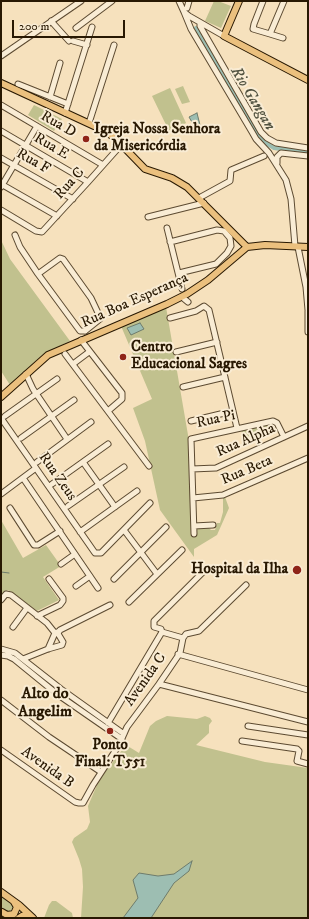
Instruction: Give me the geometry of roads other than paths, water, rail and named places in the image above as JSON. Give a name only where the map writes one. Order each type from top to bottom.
[{"type":"main road","points":[[239,1],[224,36],[308,80]]},
{"type":"main road","points":[[1,83],[105,131],[145,169],[172,178],[179,182],[204,203],[242,245],[308,247]]},
{"type":"main road","name":"Rua Boa Esperança","points":[[1,397],[48,355],[81,340],[86,334],[182,297],[205,283],[242,245]]},
{"type":"main road","points":[[1,892],[33,918]]},
{"type":"main road","points":[[1,911],[9,915],[15,912],[16,906],[12,900]]},
{"type":"main road","points":[[1,911],[8,918]]},
{"type":"main road","points":[[19,918],[26,914],[33,918]]},
{"type":"street","points":[[1,56],[81,1]]},
{"type":"street","points":[[76,28],[112,1]]},
{"type":"street","points":[[178,1],[200,23],[224,36]]},
{"type":"street","points":[[189,1],[186,10],[191,29],[254,135],[269,153],[286,180],[290,193],[296,246],[306,287],[308,332]]},
{"type":"street","points":[[263,1],[253,29],[284,38]]},
{"type":"street","points":[[270,34],[284,1]]},
{"type":"street","points":[[51,21],[71,41],[87,45]]},
{"type":"street","points":[[191,29],[194,24],[200,23]]},
{"type":"street","points":[[200,23],[200,26],[261,132],[267,138],[276,143],[308,148]]},
{"type":"street","points":[[65,113],[92,27]]},
{"type":"street","points":[[89,123],[114,45]]},
{"type":"street","points":[[53,108],[52,98],[60,63]]},
{"type":"street","points":[[18,84],[68,104]]},
{"type":"street","name":"Rua D","points":[[1,105],[103,165]]},
{"type":"street","points":[[37,126],[1,185],[57,216]]},
{"type":"street","name":"Rua E","points":[[1,131],[88,182]]},
{"type":"street","name":"Rua C","points":[[1,210],[32,229],[42,232],[121,145]]},
{"type":"street","points":[[277,165],[277,157],[281,153],[308,156]]},
{"type":"street","points":[[198,198],[230,181],[230,170],[264,156]]},
{"type":"street","name":"Rua F","points":[[1,158],[73,199]]},
{"type":"street","points":[[148,217],[204,203]]},
{"type":"street","points":[[167,228],[182,289]]},
{"type":"street","points":[[170,242],[217,230],[224,231],[230,238],[231,244],[227,253],[216,264],[179,274]]},
{"type":"street","name":"Rua Boa Esperança","points":[[16,235],[20,247],[38,274],[80,331],[86,334],[100,320],[100,316],[91,298],[63,259],[60,258],[38,274]]},
{"type":"street","points":[[182,297],[188,302]]},
{"type":"street","points":[[170,318],[196,311],[204,306],[209,310],[238,428]]},
{"type":"street","points":[[81,340],[123,396],[122,399],[108,411]]},
{"type":"street","points":[[176,352],[217,342]]},
{"type":"street","points":[[73,364],[89,352]]},
{"type":"street","points":[[65,354],[149,466]]},
{"type":"street","points":[[24,376],[67,439]]},
{"type":"street","points":[[183,387],[225,377]]},
{"type":"street","points":[[3,417],[35,391],[57,379]]},
{"type":"street","points":[[21,438],[74,400]]},
{"type":"street","points":[[191,421],[233,411]]},
{"type":"street","name":"Rua Zeus","points":[[3,417],[93,551],[98,554],[101,553],[124,530]]},
{"type":"street","name":"Rua Pi","points":[[194,534],[191,438],[274,421],[278,423],[284,437]]},
{"type":"street","points":[[37,462],[91,422]]},
{"type":"street","name":"Rua Alpha","points":[[192,469],[216,468],[308,426]]},
{"type":"street","points":[[52,484],[108,444]]},
{"type":"street","name":"Rua Beta","points":[[193,498],[223,495],[308,458]]},
{"type":"street","points":[[83,462],[115,507]]},
{"type":"street","points":[[68,506],[124,467]]},
{"type":"street","points":[[1,494],[36,468]]},
{"type":"street","points":[[23,478],[98,588]]},
{"type":"street","points":[[80,532],[137,491]]},
{"type":"street","points":[[150,503],[124,530],[157,574]]},
{"type":"street","points":[[10,508],[34,545],[38,545],[60,531]]},
{"type":"street","points":[[194,526],[213,525]]},
{"type":"street","points":[[114,579],[166,527]]},
{"type":"street","points":[[129,602],[182,550]]},
{"type":"street","points":[[61,564],[75,554]]},
{"type":"street","points":[[204,570],[154,621],[154,627],[161,629],[162,632],[183,638],[186,634],[199,631],[246,585]]},
{"type":"street","points":[[76,586],[90,576]]},
{"type":"street","points":[[37,616],[60,605],[63,601],[63,598],[49,579]]},
{"type":"street","points":[[1,600],[6,594],[9,594],[47,623],[64,644],[23,659]]},
{"type":"street","points":[[48,649],[56,633],[60,630],[110,605]]},
{"type":"street","points":[[13,627],[27,608]]},
{"type":"street","points":[[108,723],[162,632]]},
{"type":"street","name":"Avenida C","points":[[80,804],[84,802],[123,737],[127,727],[159,684],[178,654],[183,638]]},
{"type":"street","points":[[2,649],[15,653],[108,723],[123,737]]},
{"type":"street","points":[[178,654],[308,690]]},
{"type":"street","points":[[1,655],[14,659],[57,694],[123,737]]},
{"type":"street","points":[[159,684],[308,722]]},
{"type":"street","points":[[57,694],[61,689]]},
{"type":"street","points":[[1,700],[49,737],[101,772]]},
{"type":"street","points":[[248,726],[308,735]]},
{"type":"street","points":[[242,742],[297,749],[299,751],[297,761],[308,764]]},
{"type":"street","name":"Avenida B","points":[[1,750],[80,804]]},
{"type":"water","points":[[197,113],[201,129],[197,131],[189,117]]},
{"type":"water","points":[[140,323],[144,329],[131,335],[127,328]]},
{"type":"water","points":[[192,861],[189,871],[174,883],[151,918],[123,918],[138,898],[133,880],[139,873],[158,876],[174,874]]},
{"type":"waterway","name":"Rio Gangan","points":[[196,28],[258,135],[264,142],[274,148],[308,153]]},
{"type":"waterway","points":[[1,572],[9,573]]},
{"type":"place","name":"Igreja Nossa Senhora da Misericórdia","points":[[86,139]]},
{"type":"place","name":"Centro Educacional Sagres","points":[[123,357]]},
{"type":"place","name":"Hospital da Ilha","points":[[297,570]]},
{"type":"place","name":"Ponto Final: T551","points":[[110,731]]},
{"type":"district","name":"Alto do Angelim","points":[[45,704]]}]
